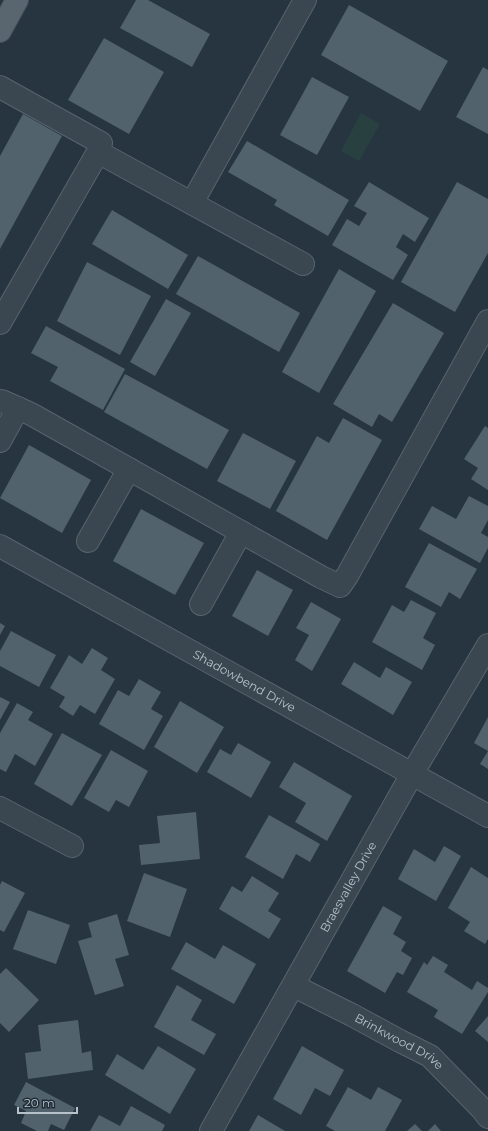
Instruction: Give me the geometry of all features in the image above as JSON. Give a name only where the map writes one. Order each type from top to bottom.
[{"type":"main road","points":[[2,22],[17,0]]},
{"type":"street","points":[[192,203],[305,0]]},
{"type":"street","points":[[0,87],[102,143],[0,323]]},
{"type":"street","points":[[98,152],[303,264]]},
{"type":"street","points":[[0,441],[9,405],[31,414],[321,577],[340,585],[347,576],[488,321]]},
{"type":"street","points":[[88,541],[129,469]]},
{"type":"street","points":[[201,604],[241,532]]},
{"type":"street","name":"Shadowbend Drive","points":[[0,546],[488,816]]},
{"type":"street","name":"Braesvalley Drive","points":[[211,1131],[412,774],[488,645]]},
{"type":"street","points":[[0,808],[72,846]]},
{"type":"street","name":"Brinkwood Drive","points":[[294,986],[430,1056],[488,1117]]},
{"type":"green space","points":[[361,113],[380,124],[359,161],[341,151]]},
{"type":"building","points":[[136,0],[148,0],[210,34],[192,67],[120,28]]},
{"type":"building","points":[[349,5],[448,61],[420,111],[321,55]]},
{"type":"building","points":[[104,38],[164,72],[129,134],[68,100]]},
{"type":"building","points":[[483,67],[488,70],[488,134],[456,117]]},
{"type":"building","points":[[312,77],[349,97],[317,155],[280,135]]},
{"type":"building","points":[[23,114],[62,136],[0,249],[0,156]]},
{"type":"building","points":[[247,141],[349,200],[328,236],[274,205],[277,200],[228,172]]},
{"type":"building","points":[[369,182],[429,218],[415,242],[403,234],[396,247],[408,255],[393,280],[332,245],[347,219],[359,226],[367,213],[354,206]]},
{"type":"building","points":[[457,182],[488,199],[488,253],[455,312],[401,282]]},
{"type":"building","points":[[112,210],[188,255],[168,289],[92,244]]},
{"type":"building","points":[[198,256],[300,313],[279,352],[176,294]]},
{"type":"building","points":[[87,262],[151,296],[120,355],[57,321]]},
{"type":"building","points":[[339,269],[376,291],[319,393],[282,372]]},
{"type":"building","points":[[166,299],[191,313],[155,376],[130,362]]},
{"type":"building","points":[[393,303],[444,333],[392,422],[379,414],[372,427],[333,404]]},
{"type":"building","points":[[46,326],[125,369],[103,410],[50,381],[58,367],[31,353]]},
{"type":"building","points":[[125,374],[229,430],[207,469],[104,412]]},
{"type":"building","points":[[343,418],[382,440],[327,540],[276,511],[317,436],[329,443]]},
{"type":"building","points":[[485,426],[488,428],[488,490],[471,479],[478,468],[464,459]]},
{"type":"building","points":[[243,433],[296,461],[270,509],[217,481]]},
{"type":"building","points":[[29,445],[91,480],[62,533],[0,498]]},
{"type":"building","points":[[469,496],[488,506],[488,520],[481,533],[488,537],[488,548],[480,563],[419,529],[432,506],[456,519]]},
{"type":"building","points":[[141,509],[204,543],[175,595],[113,561]]},
{"type":"building","points":[[429,543],[477,569],[460,599],[449,592],[441,607],[405,587]]},
{"type":"building","points":[[257,570],[293,590],[268,636],[232,616]]},
{"type":"building","points":[[411,600],[436,613],[423,638],[435,645],[422,670],[372,642],[392,605],[404,612]]},
{"type":"building","points":[[311,602],[341,619],[312,671],[295,660],[309,635],[296,628]]},
{"type":"building","points":[[0,623],[5,626],[0,635]]},
{"type":"building","points":[[11,631],[56,655],[39,687],[0,666],[0,651]]},
{"type":"building","points":[[92,648],[108,658],[101,670],[115,679],[95,714],[80,705],[73,716],[59,707],[65,697],[50,688],[69,655],[82,664]]},
{"type":"building","points":[[354,662],[380,678],[386,667],[412,682],[393,715],[341,684]]},
{"type":"building","points":[[139,679],[161,692],[151,709],[163,716],[144,750],[99,724],[118,690],[129,696]]},
{"type":"building","points":[[0,697],[10,702],[0,720]]},
{"type":"building","points":[[180,701],[224,727],[197,773],[154,747]]},
{"type":"building","points":[[17,703],[33,712],[28,720],[53,734],[35,766],[15,754],[6,772],[0,769],[0,733]]},
{"type":"building","points":[[488,717],[488,751],[474,743]]},
{"type":"building","points":[[62,733],[102,755],[72,806],[34,784]]},
{"type":"building","points":[[238,743],[271,762],[251,798],[207,772],[220,749],[231,755]]},
{"type":"building","points":[[111,750],[148,771],[129,807],[116,800],[109,812],[84,798]]},
{"type":"building","points":[[488,751],[488,769],[480,764]]},
{"type":"building","points":[[294,762],[352,796],[327,841],[295,822],[306,803],[279,787]]},
{"type":"building","points":[[196,812],[200,859],[141,865],[139,845],[160,843],[157,816]]},
{"type":"building","points":[[269,815],[320,844],[310,862],[296,854],[283,879],[245,857]]},
{"type":"building","points":[[444,846],[461,856],[436,901],[398,879],[414,849],[435,862]]},
{"type":"building","points":[[471,867],[488,878],[488,939],[485,944],[464,931],[470,922],[448,908]]},
{"type":"building","points":[[144,873],[187,889],[170,937],[127,921]]},
{"type":"building","points":[[252,876],[279,893],[268,911],[281,919],[269,939],[219,909],[232,886],[242,892]]},
{"type":"building","points":[[2,881],[25,893],[4,932],[0,930],[0,885]]},
{"type":"building","points":[[383,906],[402,917],[393,934],[406,942],[401,951],[412,958],[403,975],[397,972],[385,993],[347,971]]},
{"type":"building","points":[[28,910],[70,925],[56,964],[13,949]]},
{"type":"building","points":[[117,914],[129,955],[115,959],[124,986],[95,995],[78,941],[92,937],[88,923]]},
{"type":"building","points":[[186,942],[215,959],[223,945],[256,964],[234,1004],[171,969]]},
{"type":"building","points":[[433,956],[448,965],[444,972],[472,990],[477,981],[488,988],[488,992],[462,1034],[434,1017],[438,1010],[407,992],[424,962],[427,965]]},
{"type":"building","points":[[6,968],[39,1000],[9,1032],[0,1023],[0,974]]},
{"type":"building","points":[[177,985],[202,1000],[191,1020],[216,1034],[204,1055],[154,1027]]},
{"type":"building","points":[[488,1016],[488,1042],[475,1031]]},
{"type":"building","points":[[78,1020],[82,1053],[91,1051],[93,1070],[28,1079],[25,1053],[41,1051],[38,1025]]},
{"type":"building","points":[[158,1046],[196,1069],[170,1114],[105,1075],[117,1054],[143,1070]]},
{"type":"building","points":[[302,1046],[344,1070],[330,1096],[315,1088],[301,1115],[273,1099]]},
{"type":"building","points":[[26,1082],[75,1108],[64,1130],[51,1124],[48,1131],[37,1131],[21,1123],[26,1111],[14,1105]]},
{"type":"building","points":[[348,1087],[371,1100],[378,1087],[402,1100],[385,1131],[335,1131],[326,1126]]},
{"type":"building","points":[[131,1106],[165,1125],[162,1131],[90,1131],[99,1115],[120,1126]]},
{"type":"building","points":[[258,1115],[285,1131],[249,1131]]},
{"type":"building","points":[[415,1124],[422,1131],[407,1131]]},
{"type":"building","points":[[435,1124],[441,1131],[428,1131]]}]
